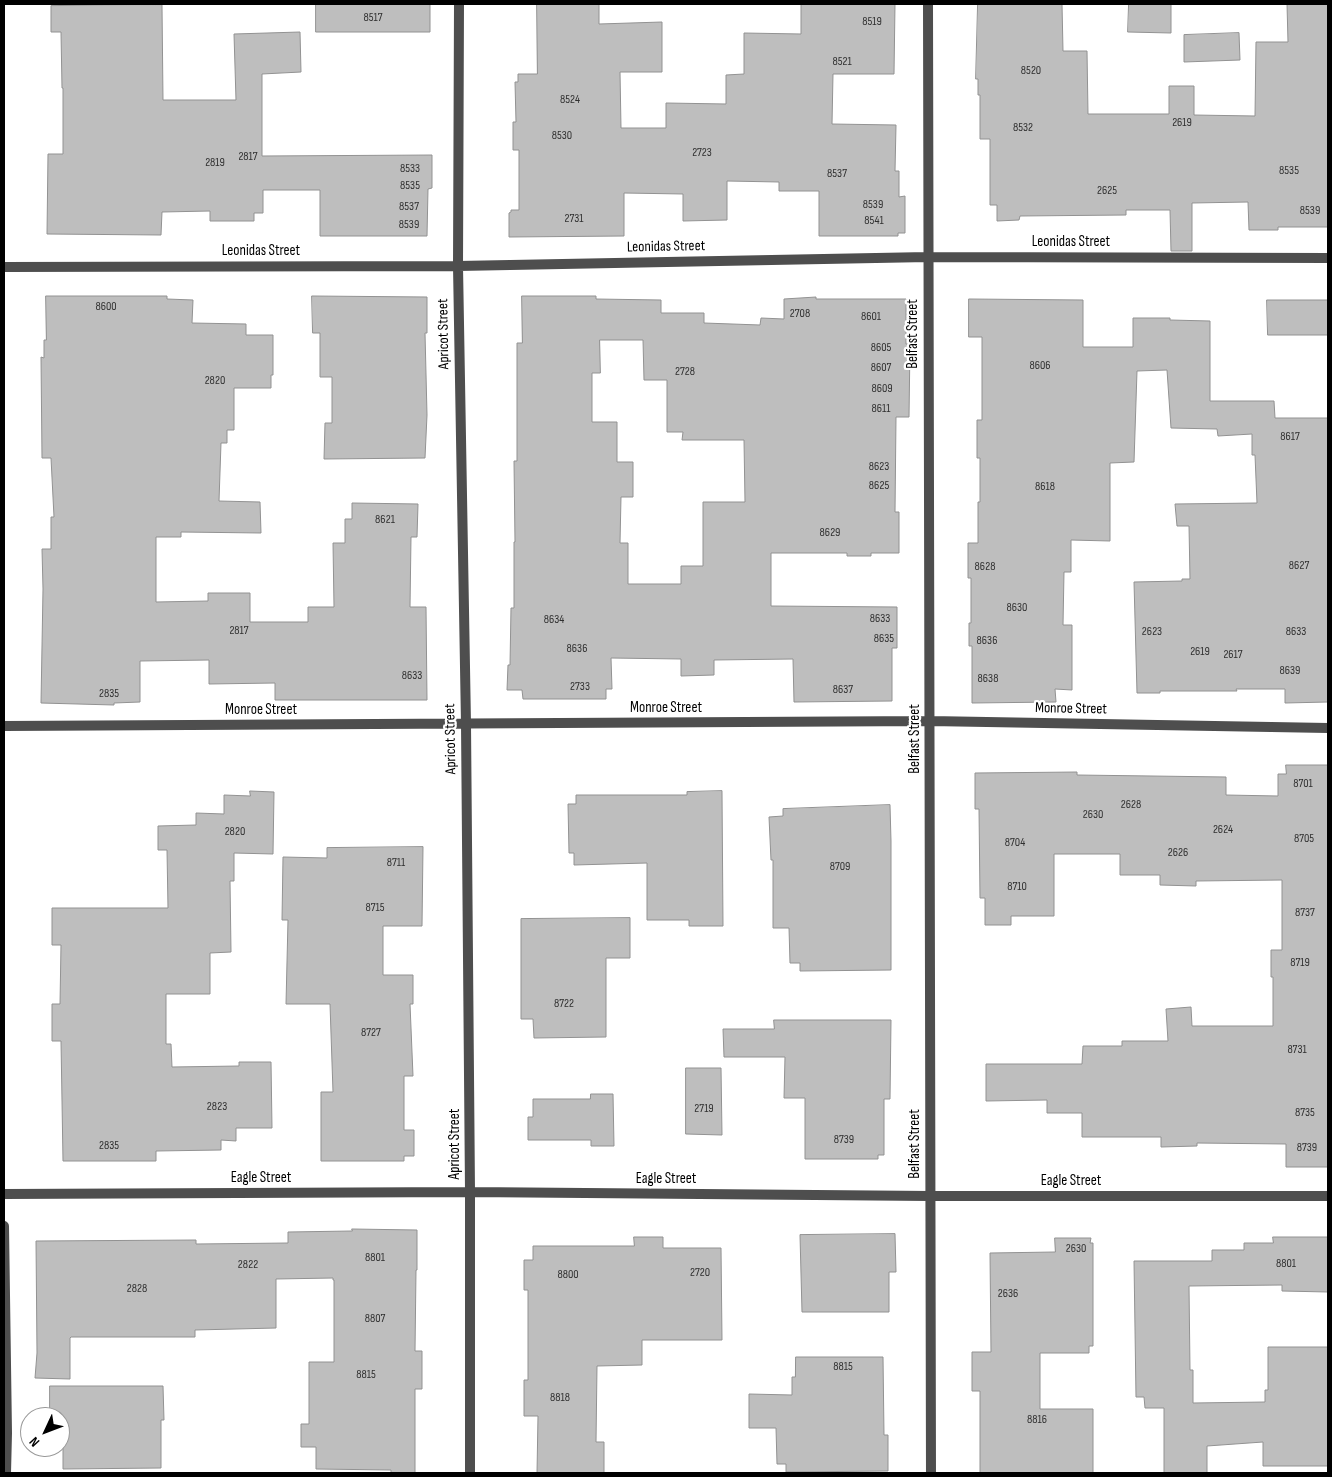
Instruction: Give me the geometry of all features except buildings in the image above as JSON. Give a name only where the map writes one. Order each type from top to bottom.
[{"type":"street","name":"Apricot Street","points":[[459,4],[458,266],[466,724],[470,1192],[470,1473]]},
{"type":"street","name":"Belfast Street","points":[[928,4],[931,1473]]},
{"type":"street","name":"Leonidas Street","points":[[4,267],[458,266],[928,257],[1328,258]]},
{"type":"street","name":"Monroe Street","points":[[4,726],[930,721],[1328,728]]},
{"type":"street","name":"Eagle Street","points":[[4,1194],[470,1192],[930,1196],[1328,1196]]},
{"type":"street","points":[[4,1226],[6,1473]]}]
